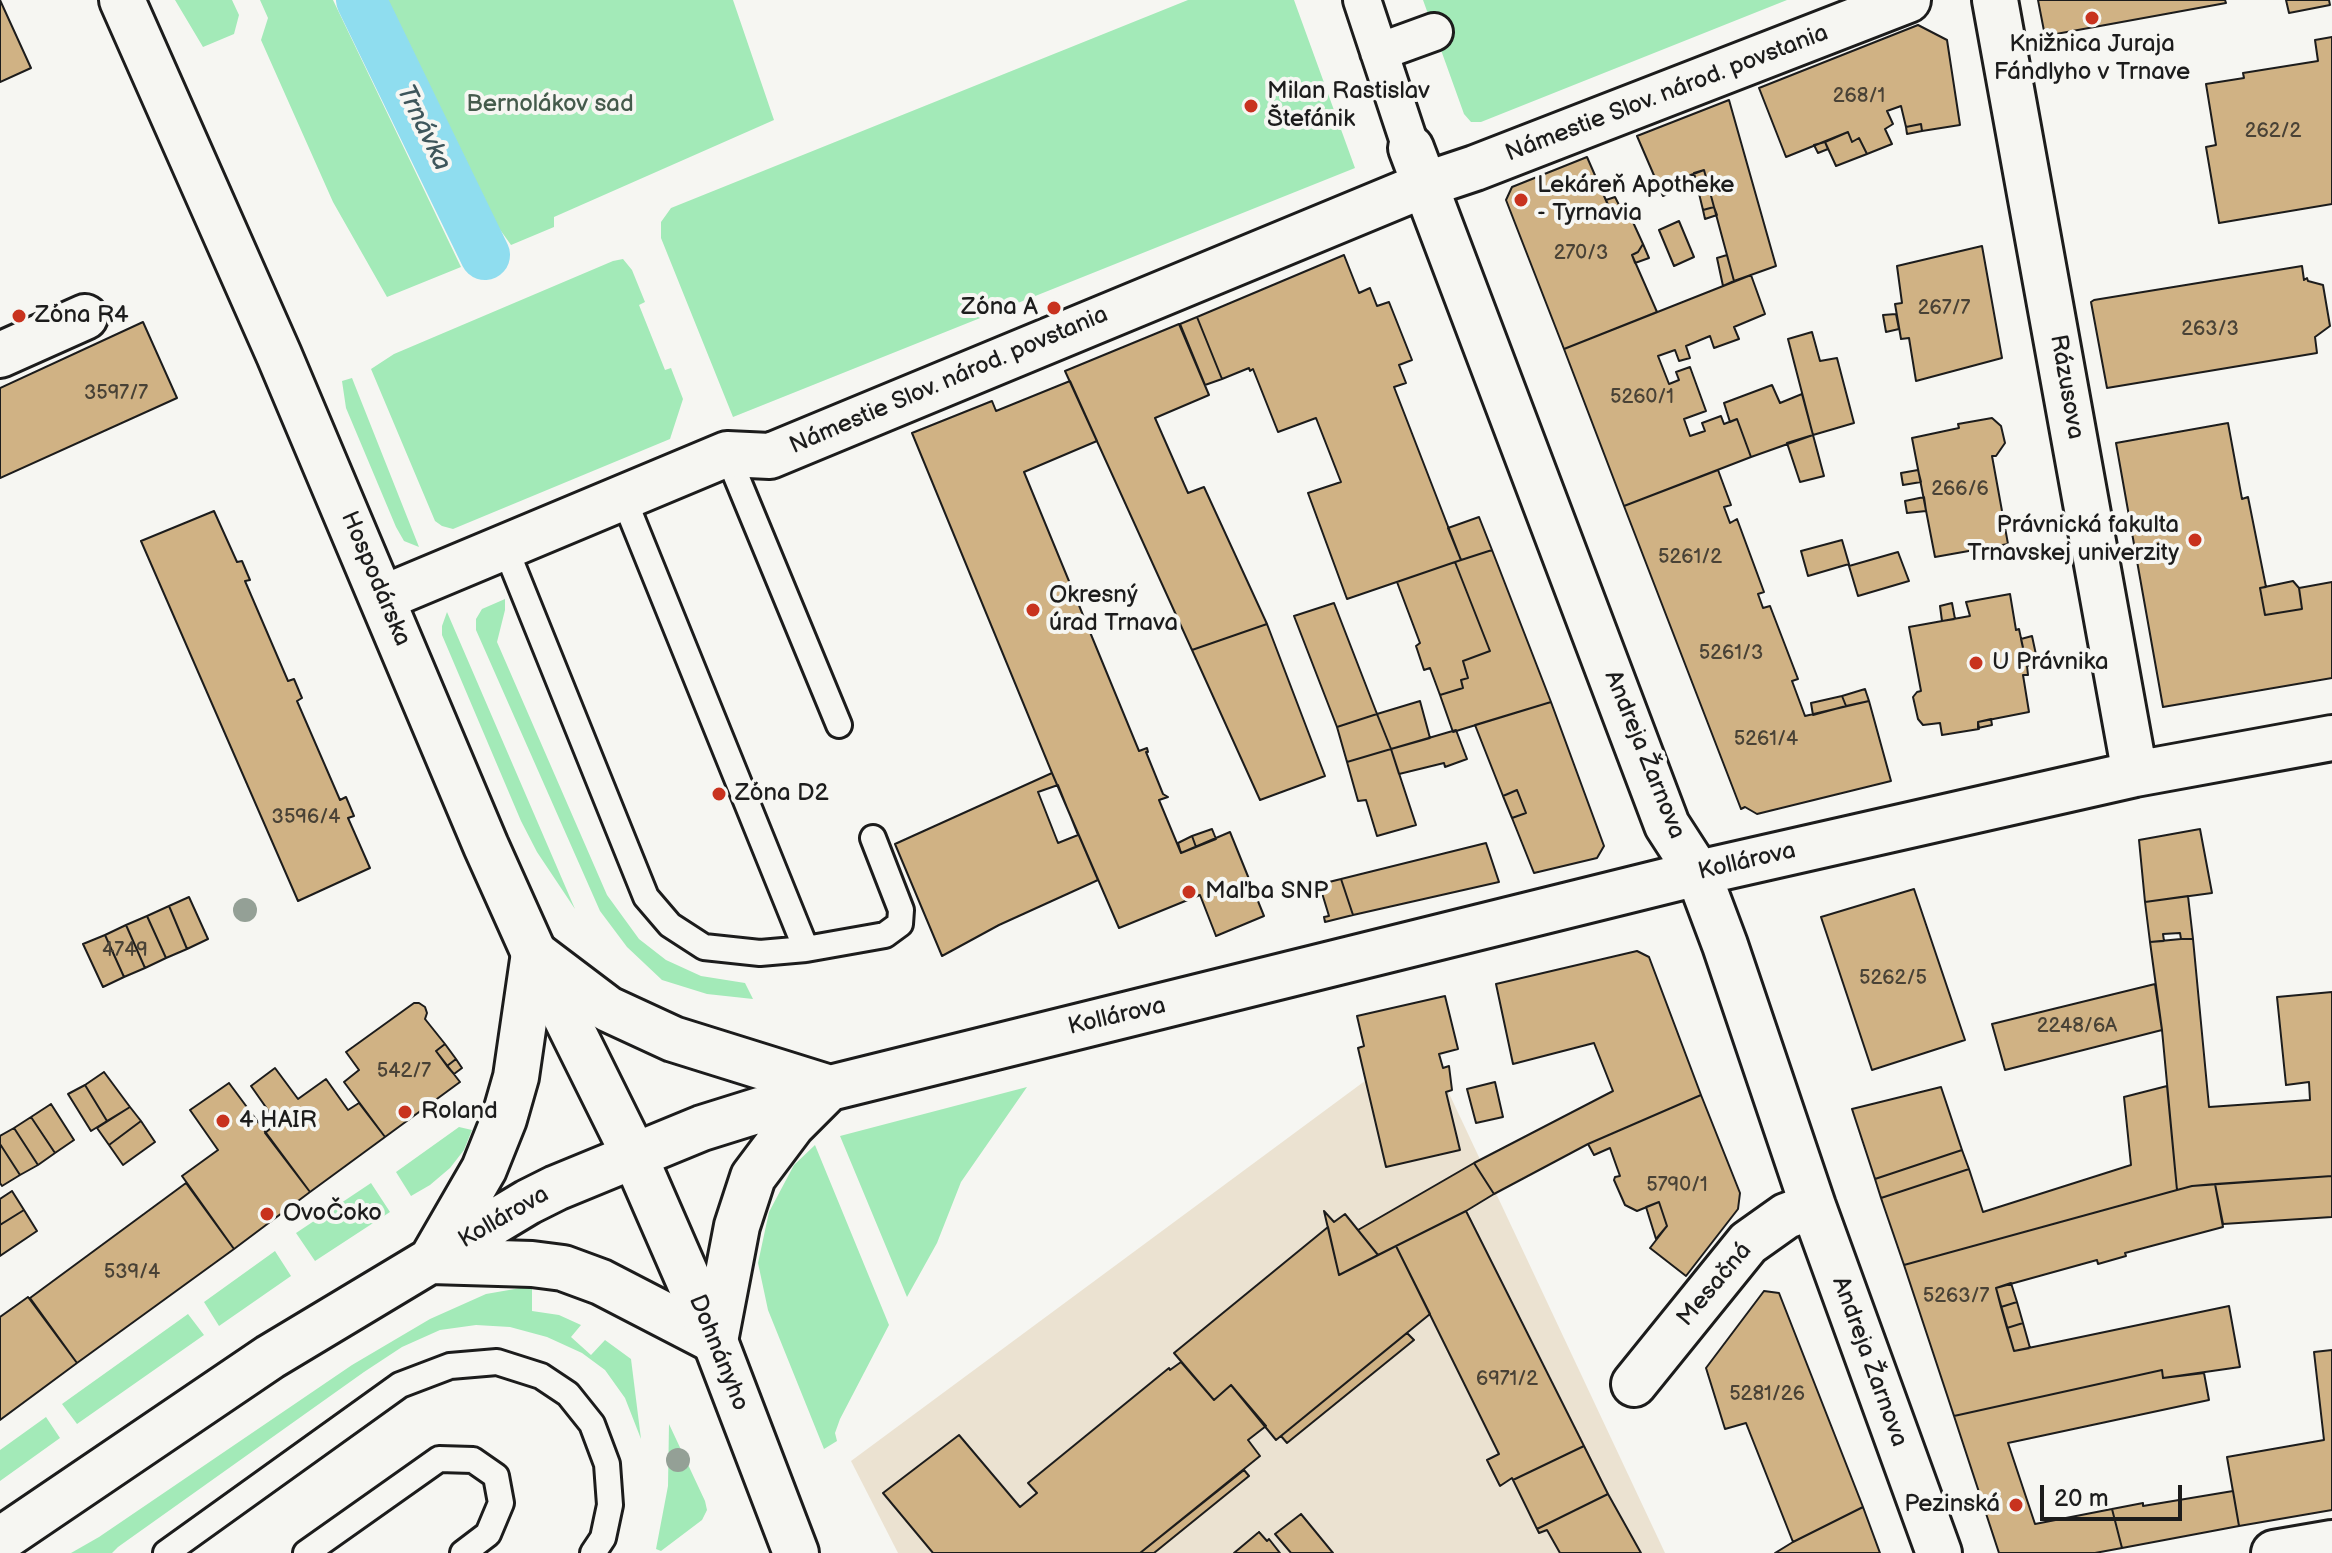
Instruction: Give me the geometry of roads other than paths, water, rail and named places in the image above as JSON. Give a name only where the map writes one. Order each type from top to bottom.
[{"type":"street","points":[[1362,0],[1418,166]]},
{"type":"street","name":"Námestie Slov. národ. povstania","points":[[383,598],[727,454],[770,456],[1418,166],[1475,168],[1908,0]]},
{"type":"street","name":"Rázusova","points":[[1995,0],[2135,774]]},
{"type":"street","name":"Hospodárska","points":[[129,5],[383,598],[479,831],[534,953],[634,1155]]},
{"type":"street","points":[[1379,52],[1434,32]]},
{"type":"street","name":"Andreja Žarnova","points":[[1418,166],[1667,825],[1698,873],[1779,1099],[1813,1206],[1939,1553]]},
{"type":"street","points":[[0,355],[85,317]]},
{"type":"street","name":"Kollárova","points":[[0,1540],[270,1357],[528,1202],[702,1128],[830,1088],[1698,873],[2135,774],[2332,738]]},
{"type":"street","points":[[534,953],[608,1009],[673,1039],[830,1088],[792,1125],[753,1177],[737,1226],[715,1341],[601,1282],[563,1268],[431,1261],[484,1169],[504,1119],[516,1077],[534,953]]},
{"type":"street","name":"Dohnányho","points":[[634,1155],[715,1341],[796,1553]]},
{"type":"street","name":"Mesačná","points":[[1634,1384],[1748,1243],[1786,1216],[1813,1206]]},
{"type":"street","points":[[2274,1553],[2332,1543]]},
{"type":"lane","points":[[727,454],[839,725]]},
{"type":"lane","points":[[624,499],[806,949]]},
{"type":"lane","points":[[505,547],[646,897],[670,925],[704,947],[760,953],[806,949],[885,935],[900,924],[901,910],[873,838]]},
{"type":"lane","points":[[166,1553],[400,1385],[450,1366],[497,1362],[541,1376],[568,1394],[592,1424],[607,1464],[610,1505],[603,1538],[593,1553]]},
{"type":"lane","points":[[306,1553],[439,1459],[473,1460],[496,1476],[501,1503],[488,1534],[463,1553]]},
{"type":"waterway","name":"Trnávka","points":[[361,0],[485,255]]},
{"type":"place","name":"Knižnica Juraja Fándlyho v Trnave","points":[[2092,18]]},
{"type":"place","name":"Milan Rastislav Štefánik","points":[[1251,106]]},
{"type":"place","name":"Lekáreň Apotheke - Tyrnavia","points":[[1521,200]]},
{"type":"place","name":"Zóna A","points":[[1054,308]]},
{"type":"place","name":"Zóna R4","points":[[19,316]]},
{"type":"place","name":"Právnická fakulta Trnavskej univerzity","points":[[2195,540]]},
{"type":"place","name":"Okresný úrad Trnava","points":[[1033,610]]},
{"type":"place","name":"U Právnika","points":[[1976,663]]},
{"type":"place","name":"Zóna D2","points":[[719,794]]},
{"type":"place","name":"Maľba SNP","points":[[1189,892]]},
{"type":"place","name":"Roland","points":[[405,1112]]},
{"type":"place","name":"4 HAIR","points":[[223,1121]]},
{"type":"place","name":"OvoČoko","points":[[267,1214]]},
{"type":"place","name":"Pezinská","points":[[2016,1505]]},
{"type":"park label","name":"Bernolákov sad","points":[[550,105]]}]
